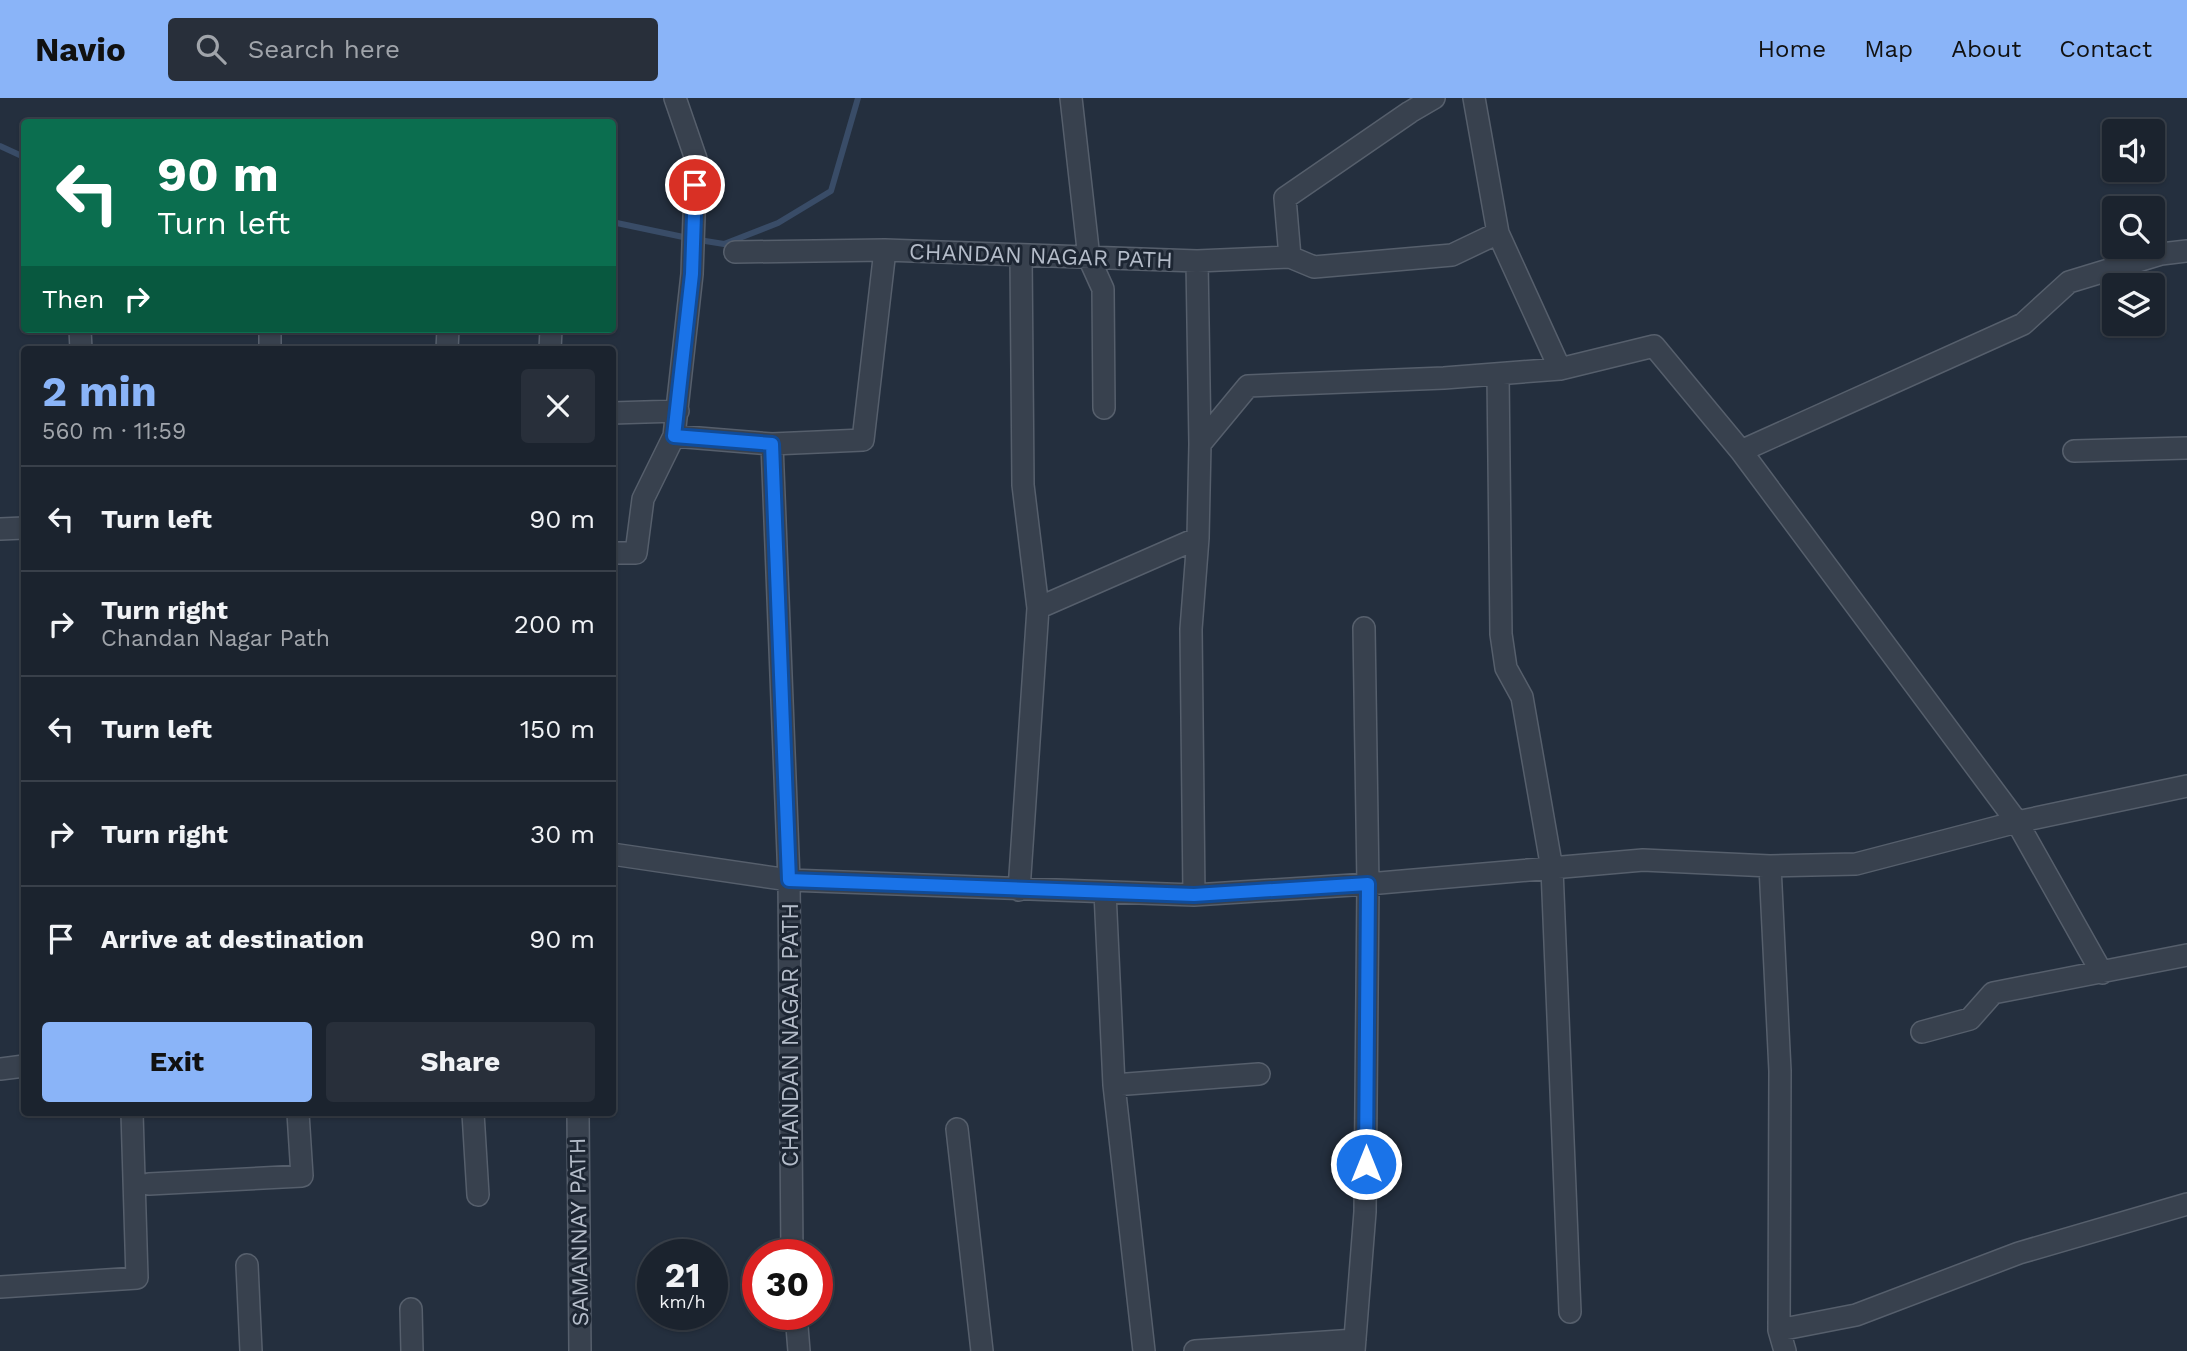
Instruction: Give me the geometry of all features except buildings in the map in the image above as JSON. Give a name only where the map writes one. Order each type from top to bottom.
[{"type":"street","points":[[616,553],[636,553],[643,499],[674,436],[678,411],[692,274],[696,159],[675,98]]},
{"type":"street","points":[[1071,98],[1089,257],[1103,289],[1104,408]]},
{"type":"street","points":[[1290,257],[1285,198],[1434,98]]},
{"type":"street","points":[[1474,98],[1498,233],[1560,369]]},
{"type":"street","name":"CHANDAN NAGAR PATH","points":[[792,1239],[789,880],[772,444],[863,440],[885,250],[1197,261],[1290,257],[1314,267],[1452,255],[1498,233]]},
{"type":"street","points":[[735,253],[885,250]]},
{"type":"street","points":[[1741,450],[2023,324],[2069,282],[2161,254],[2187,251]]},
{"type":"street","points":[[1019,890],[1038,608],[1023,485],[1021,256]]},
{"type":"street","points":[[1194,895],[1191,629],[1198,538],[1197,261]]},
{"type":"street","points":[[1199,444],[1248,386],[1560,369],[1654,346],[1741,450],[2017,822],[2102,973]]},
{"type":"street","points":[[1498,374],[1501,634],[1506,668],[1522,697],[1552,869],[1570,1312]]},
{"type":"street","points":[[616,413],[678,411]]},
{"type":"street","points":[[674,436],[772,444]]},
{"type":"street","points":[[2074,451],[2187,448]]},
{"type":"street","points":[[0,529],[21,528]]},
{"type":"street","points":[[1038,608],[1198,538]]},
{"type":"street","points":[[1195,1351],[1355,1345],[1365,1212],[1368,884],[1364,628]]},
{"type":"street","points":[[616,855],[789,880],[1194,895],[1368,884],[1643,860],[1770,866],[1856,864],[2017,822],[2187,786]]},
{"type":"street","points":[[1770,866],[1780,1071],[1779,1330],[1785,1351]]},
{"type":"street","points":[[1105,892],[1114,1085],[1144,1351]]},
{"type":"street","points":[[1922,1032],[1970,1019],[1993,993],[2187,954]]},
{"type":"street","points":[[0,1069],[21,1066]]},
{"type":"street","points":[[1114,1085],[1259,1074]]},
{"type":"street","points":[[0,1287],[137,1278],[132,1116]]},
{"type":"street","points":[[149,1184],[302,1176],[298,1116]]},
{"type":"street","points":[[473,1116],[478,1195]]},
{"type":"street","name":"SAMANNAY PATH","points":[[578,1116],[580,1351]]},
{"type":"street","points":[[957,1129],[982,1351]]},
{"type":"street","points":[[1779,1330],[1856,1315],[2019,1253],[2187,1204]]},
{"type":"street","points":[[247,1265],[251,1351]]},
{"type":"street","points":[[411,1309],[412,1351]]},
{"type":"street","points":[[797,1330],[799,1351]]},
{"type":"waterway","points":[[699,240],[724,244],[778,223],[831,191],[858,98]]},
{"type":"waterway","points":[[0,146],[21,156]]},
{"type":"waterway","points":[[616,223],[688,238]]},
{"type":"route","points":[[695,185],[692,274],[674,436],[772,444],[789,880],[1194,895],[1368,884],[1366,1164]]}]
